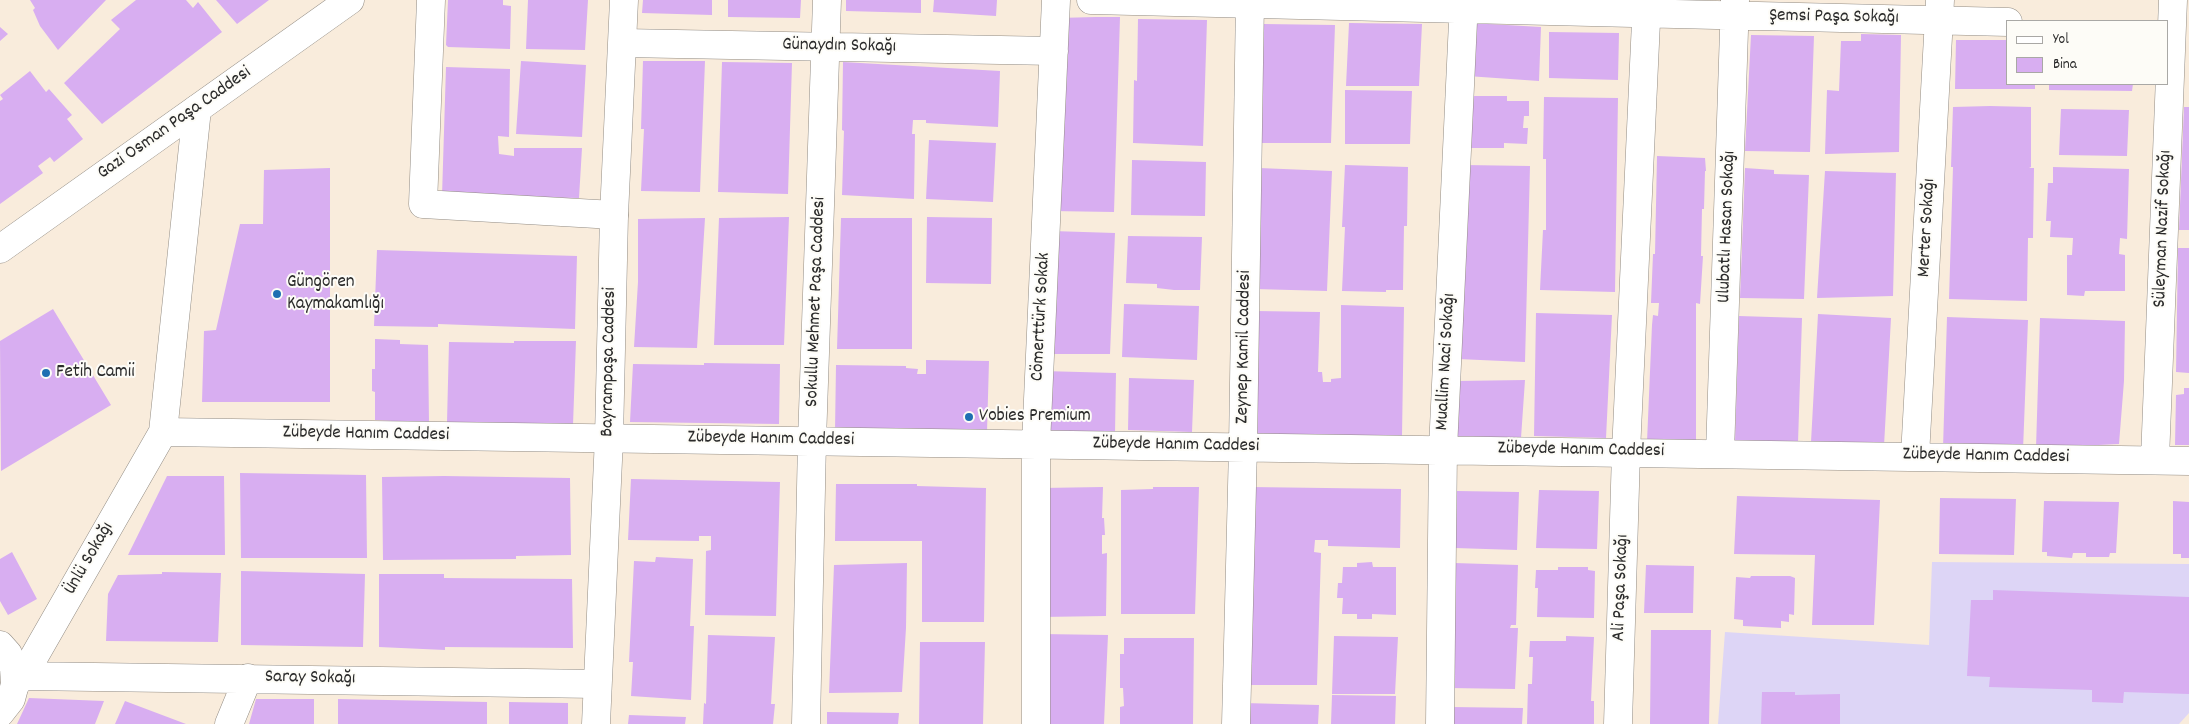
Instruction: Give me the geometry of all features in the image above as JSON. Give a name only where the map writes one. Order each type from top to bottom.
[{"type":"street","name":"Gazi Osman Paşa Caddesi","points":[[0,249],[350,0]]},
{"type":"street","points":[[431,0],[424,204],[614,215]]},
{"type":"street","name":"Bayrampaşa Caddesi","points":[[596,724],[608,438],[614,215],[624,0]]},
{"type":"street","name":"Sokullu Mehmet Paşa Caddesi","points":[[806,724],[812,441],[827,0]]},
{"type":"street","name":"Cömerttürk Sokak","points":[[1036,724],[1036,444],[1056,0]]},
{"type":"street","name":"Şemsi Paşa Sokağı","points":[[1091,0],[1940,10],[2006,22]]},
{"type":"street","name":"Zeynep Kamil Caddesi","points":[[1236,724],[1243,447],[1250,2]]},
{"type":"street","name":"Muallim Naci Sokağı","points":[[1440,724],[1442,450],[1464,4]]},
{"type":"street","name":"Ali Paşa Sokağı","points":[[1618,724],[1626,452],[1647,7]]},
{"type":"street","name":"Ulubatlı Hasan Sokağı","points":[[1720,453],[1735,8]]},
{"type":"street","name":"Merter Sokağı","points":[[1915,456],[1940,10]]},
{"type":"street","name":"Süleyman Nazif Sokağı","points":[[2154,459],[2175,20]]},
{"type":"street","name":"Günaydın Sokağı","points":[[623,43],[1054,50]]},
{"type":"street","points":[[163,432],[197,109]]},
{"type":"street","name":"Zübeyde Hanım Caddesi","points":[[163,432],[2189,460]]},
{"type":"street","name":"Ünlü Sokağı","points":[[0,713],[11,699],[19,680],[163,432]]},
{"type":"street","points":[[0,645],[8,654],[19,680]]},
{"type":"street","points":[[229,724],[248,678]]},
{"type":"street","name":"Saray Sokağı","points":[[19,680],[248,678],[597,684]]},
{"type":"shaded area","points":[[1932,562],[2189,564],[2189,713],[2179,724],[1718,724],[1725,632],[1929,645]]},
{"type":"building","points":[[30,0],[106,0],[58,50],[40,26],[33,10],[35,8]]},
{"type":"building","points":[[136,0],[186,0],[193,8],[198,2],[222,32],[102,124],[64,83],[120,29],[111,20]]},
{"type":"building","points":[[216,0],[269,0],[237,24]]},
{"type":"building","points":[[448,0],[503,0],[503,5],[511,6],[510,49],[448,47],[446,45]]},
{"type":"building","points":[[528,0],[588,0],[585,50],[526,49]]},
{"type":"building","points":[[643,0],[712,0],[712,15],[642,13]]},
{"type":"building","points":[[728,0],[801,0],[800,18],[728,17]]},
{"type":"building","points":[[846,0],[921,0],[921,13],[846,11]]},
{"type":"building","points":[[934,0],[997,0],[996,16],[933,12]]},
{"type":"building","points":[[1120,17],[1114,212],[1051,211],[1058,18]]},
{"type":"building","points":[[1138,19],[1207,20],[1203,146],[1133,143],[1134,80],[1137,81]]},
{"type":"building","points":[[1349,23],[1422,24],[1419,86],[1346,86]]},
{"type":"building","points":[[1471,23],[1541,27],[1539,81],[1467,76]]},
{"type":"building","points":[[1264,24],[1335,25],[1331,143],[1259,143]]},
{"type":"building","points":[[0,27],[8,34],[0,41]]},
{"type":"building","points":[[1549,32],[1619,33],[1618,80],[1549,78]]},
{"type":"building","points":[[1861,34],[1901,35],[1899,152],[1825,154],[1827,90],[1839,91],[1841,41],[1861,41]]},
{"type":"building","points":[[1751,35],[1814,36],[1810,152],[1745,151]]},
{"type":"building","points":[[1956,40],[2006,40],[2006,85],[2035,85],[2035,89],[1955,89]]},
{"type":"building","points":[[521,61],[586,65],[582,137],[516,134]]},
{"type":"building","points":[[643,61],[705,61],[700,192],[641,191],[644,129],[641,129]]},
{"type":"building","points":[[722,62],[792,63],[788,194],[718,192]]},
{"type":"building","points":[[843,62],[1000,71],[998,127],[926,123],[926,120],[913,120],[912,134],[915,134],[914,199],[842,195],[844,131],[842,130]]},
{"type":"building","points":[[446,67],[510,69],[509,137],[498,136],[499,154],[514,156],[514,148],[582,148],[579,198],[442,196]]},
{"type":"building","points":[[30,71],[46,92],[49,89],[72,115],[67,119],[83,139],[54,162],[50,157],[38,166],[43,173],[0,204],[0,101],[3,99],[0,95]]},
{"type":"building","points":[[2049,85],[2133,85],[2132,91],[2049,90]]},
{"type":"building","points":[[1345,90],[1412,91],[1410,144],[1345,144]]},
{"type":"building","points":[[1470,96],[1507,96],[1507,101],[1529,101],[1529,116],[1524,116],[1523,128],[1528,128],[1527,144],[1504,143],[1504,148],[1467,148]]},
{"type":"building","points":[[1544,97],[1618,98],[1615,292],[1540,290],[1543,230],[1546,230],[1546,159],[1543,159]]},
{"type":"building","points":[[1953,107],[2031,107],[2031,167],[2029,168],[2034,168],[2033,238],[2028,238],[2027,301],[1949,299]]},
{"type":"building","points":[[2184,107],[2189,107],[2189,230],[2179,230]]},
{"type":"building","points":[[2061,109],[2129,110],[2127,156],[2059,155]]},
{"type":"building","points":[[929,140],[996,143],[993,202],[926,199]]},
{"type":"building","points":[[1657,156],[1705,158],[1700,304],[1696,303],[1696,443],[1647,442],[1652,325],[1653,315],[1658,316],[1659,303],[1651,303],[1653,254],[1655,254]]},
{"type":"building","points":[[1132,160],[1206,162],[1205,216],[1131,215]]},
{"type":"building","points":[[1345,165],[1408,167],[1407,226],[1404,226],[1403,290],[1386,290],[1386,292],[1342,291],[1345,227],[1342,227]]},
{"type":"building","points":[[1465,165],[1530,166],[1525,362],[1458,359]]},
{"type":"building","points":[[2053,167],[2129,169],[2127,239],[2120,238],[2119,254],[2125,255],[2125,291],[2085,291],[2084,296],[2067,295],[2067,255],[2072,255],[2073,238],[2050,237],[2051,221],[2046,221],[2048,183],[2053,183]]},
{"type":"building","name":"Güngören Kaymakamlığı","points":[[330,168],[330,402],[202,402],[204,331],[216,330],[240,224],[263,224],[264,170]]},
{"type":"building","points":[[1259,168],[1332,171],[1327,291],[1255,289]]},
{"type":"building","points":[[1745,168],[1774,170],[1774,174],[1809,175],[1804,299],[1740,298]]},
{"type":"building","points":[[1825,171],[1896,173],[1893,296],[1817,298]]},
{"type":"building","points":[[789,217],[784,345],[714,345],[719,218]]},
{"type":"building","points":[[927,217],[992,218],[991,284],[926,283]]},
{"type":"building","points":[[705,218],[697,348],[634,347],[638,282],[638,219]]},
{"type":"building","points":[[841,218],[912,218],[912,349],[837,349]]},
{"type":"building","points":[[1052,231],[1115,233],[1110,354],[1047,354]]},
{"type":"building","points":[[1128,236],[1202,237],[1200,290],[1174,290],[1157,288],[1157,284],[1126,283]]},
{"type":"building","points":[[2178,248],[2189,248],[2189,373],[2176,372]]},
{"type":"building","points":[[377,250],[577,256],[575,329],[438,324],[438,327],[374,326]]},
{"type":"building","points":[[1124,304],[1199,306],[1197,360],[1122,357]]},
{"type":"building","points":[[1341,305],[1404,307],[1402,436],[1252,437],[1256,311],[1320,312],[1318,372],[1322,372],[1323,382],[1331,382],[1331,379],[1341,378]]},
{"type":"building","name":"Fetih Camii","points":[[53,309],[111,405],[1,471],[0,341]]},
{"type":"building","points":[[1536,313],[1612,315],[1606,438],[1534,436]]},
{"type":"building","points":[[1818,314],[1891,318],[1884,446],[1811,442]]},
{"type":"building","points":[[1739,316],[1802,318],[1798,443],[1735,441]]},
{"type":"building","points":[[1947,317],[2028,320],[2023,450],[1943,448]]},
{"type":"building","points":[[2040,318],[2125,321],[2124,381],[2119,444],[2036,448]]},
{"type":"building","points":[[375,339],[400,340],[400,344],[428,345],[429,423],[375,420],[375,392],[372,391],[372,369],[375,369]]},
{"type":"building","points":[[514,341],[576,341],[573,425],[447,422],[449,342],[514,343]]},
{"type":"building","points":[[926,360],[989,361],[987,432],[835,431],[836,365],[906,366],[906,368],[918,369],[917,374],[926,374]]},
{"type":"building","points":[[704,363],[780,364],[779,424],[630,422],[633,364],[704,365]]},
{"type":"building","points":[[1043,371],[1116,373],[1115,434],[1043,433]]},
{"type":"building","points":[[1129,378],[1194,380],[1192,432],[1128,430]]},
{"type":"building","points":[[1525,380],[1521,438],[1454,439],[1457,381]]},
{"type":"building","points":[[2184,388],[2189,388],[2189,445],[2175,445],[2176,395],[2184,394]]},
{"type":"building","points":[[240,473],[366,475],[367,558],[241,558]]},
{"type":"building","points":[[167,476],[224,476],[225,555],[128,555]]},
{"type":"building","points":[[382,477],[570,478],[571,555],[516,556],[516,559],[383,560]]},
{"type":"building","points":[[631,479],[780,482],[776,616],[705,615],[706,551],[711,550],[711,536],[699,536],[699,541],[628,540]]},
{"type":"building","points":[[836,484],[917,484],[917,486],[986,488],[984,622],[922,622],[922,541],[835,541]]},
{"type":"building","points":[[1103,487],[1102,518],[1104,518],[1105,535],[1102,535],[1102,554],[1107,553],[1106,616],[1041,617],[1042,488]]},
{"type":"building","points":[[1153,487],[1199,487],[1195,614],[1121,614],[1121,490],[1153,489]]},
{"type":"building","points":[[1250,487],[1401,489],[1400,548],[1328,546],[1328,540],[1315,540],[1314,552],[1321,553],[1317,685],[1245,685]]},
{"type":"building","points":[[1539,490],[1599,491],[1597,549],[1536,548]]},
{"type":"building","points":[[1457,491],[1519,492],[1517,550],[1455,548]]},
{"type":"building","points":[[1737,496],[1880,500],[1874,625],[1812,625],[1815,555],[1734,554]]},
{"type":"building","points":[[1940,498],[2016,499],[2014,555],[1939,554]]},
{"type":"building","points":[[2044,501],[2119,502],[2116,553],[2110,553],[2109,557],[2086,557],[2086,553],[2073,553],[2072,558],[2047,556],[2047,552],[2042,552]]},
{"type":"building","points":[[2173,501],[2189,502],[2189,558],[2181,558],[2181,554],[2173,554]]},
{"type":"building","points":[[12,552],[37,599],[8,615],[0,601],[0,559]]},
{"type":"building","points":[[656,557],[693,559],[690,626],[694,626],[691,700],[631,696],[633,662],[629,662],[634,561],[655,562]]},
{"type":"building","points":[[1372,562],[1373,567],[1396,567],[1396,615],[1372,614],[1372,619],[1357,619],[1357,614],[1342,614],[1343,598],[1337,598],[1338,583],[1342,583],[1343,567],[1357,567],[1357,563]]},
{"type":"building","points":[[907,563],[906,628],[902,692],[829,693],[834,565]]},
{"type":"building","points":[[1454,563],[1518,565],[1516,625],[1511,625],[1510,628],[1518,628],[1515,689],[1449,688]]},
{"type":"building","points":[[1646,565],[1694,566],[1693,613],[1644,613]]},
{"type":"building","points":[[1558,567],[1588,567],[1588,570],[1595,571],[1594,618],[1537,617],[1538,588],[1535,588],[1536,570],[1558,570]]},
{"type":"building","points":[[241,571],[365,574],[363,647],[241,645]]},
{"type":"building","points":[[162,572],[221,573],[218,642],[106,641],[108,594],[118,575],[162,574]]},
{"type":"building","points":[[379,574],[444,574],[444,578],[572,579],[573,648],[445,647],[445,650],[379,647]]},
{"type":"building","points":[[1751,576],[1790,576],[1795,578],[1794,615],[1789,614],[1789,622],[1781,621],[1781,628],[1743,626],[1743,620],[1734,619],[1736,577],[1750,578]]},
{"type":"building","points":[[1993,590],[2189,597],[2189,694],[2124,692],[2123,703],[2092,702],[2092,690],[1989,687],[1990,677],[1967,676],[1971,600],[1993,600]]},
{"type":"building","points":[[1651,630],[1711,630],[1709,724],[1650,724]]},
{"type":"building","points":[[1042,634],[1108,635],[1104,724],[1038,724]]},
{"type":"building","points":[[708,635],[775,637],[771,704],[775,704],[773,724],[703,724],[704,703],[706,704]]},
{"type":"building","points":[[1334,636],[1398,637],[1395,694],[1332,694]]},
{"type":"building","points":[[1566,636],[1594,637],[1591,701],[1594,701],[1594,724],[1527,724],[1528,684],[1532,684],[1533,657],[1529,657],[1530,641],[1566,641]]},
{"type":"building","points":[[1124,638],[1194,638],[1193,724],[1120,724],[1120,707],[1124,706],[1123,688],[1120,688],[1120,654],[1124,654]]},
{"type":"building","points":[[920,642],[985,642],[983,724],[919,724]]},
{"type":"building","points":[[1762,692],[1795,692],[1795,695],[1840,694],[1840,724],[1761,724]]},
{"type":"building","points":[[1332,695],[1396,696],[1395,724],[1331,724]]},
{"type":"building","points":[[29,698],[104,701],[95,724],[17,724]]},
{"type":"building","points":[[256,699],[314,699],[314,724],[249,724]]},
{"type":"building","points":[[338,699],[487,702],[487,724],[338,724]]},
{"type":"building","points":[[125,701],[186,724],[115,724]]},
{"type":"building","points":[[509,702],[568,703],[568,724],[509,724]]},
{"type":"building","points":[[1244,703],[1319,705],[1318,724],[1243,724]]},
{"type":"building","points":[[1452,707],[1523,708],[1522,724],[1452,724]]},
{"type":"building","points":[[827,712],[899,713],[898,724],[827,724]]},
{"type":"building","points":[[629,715],[686,717],[685,724],[628,724]]},
{"type":"place","name":"Güngören Kaymakamlığı","points":[[277,294]]},
{"type":"place","name":"Fetih Camii","points":[[46,373]]},
{"type":"place","name":"Vobies Premium","points":[[969,417]]}]
